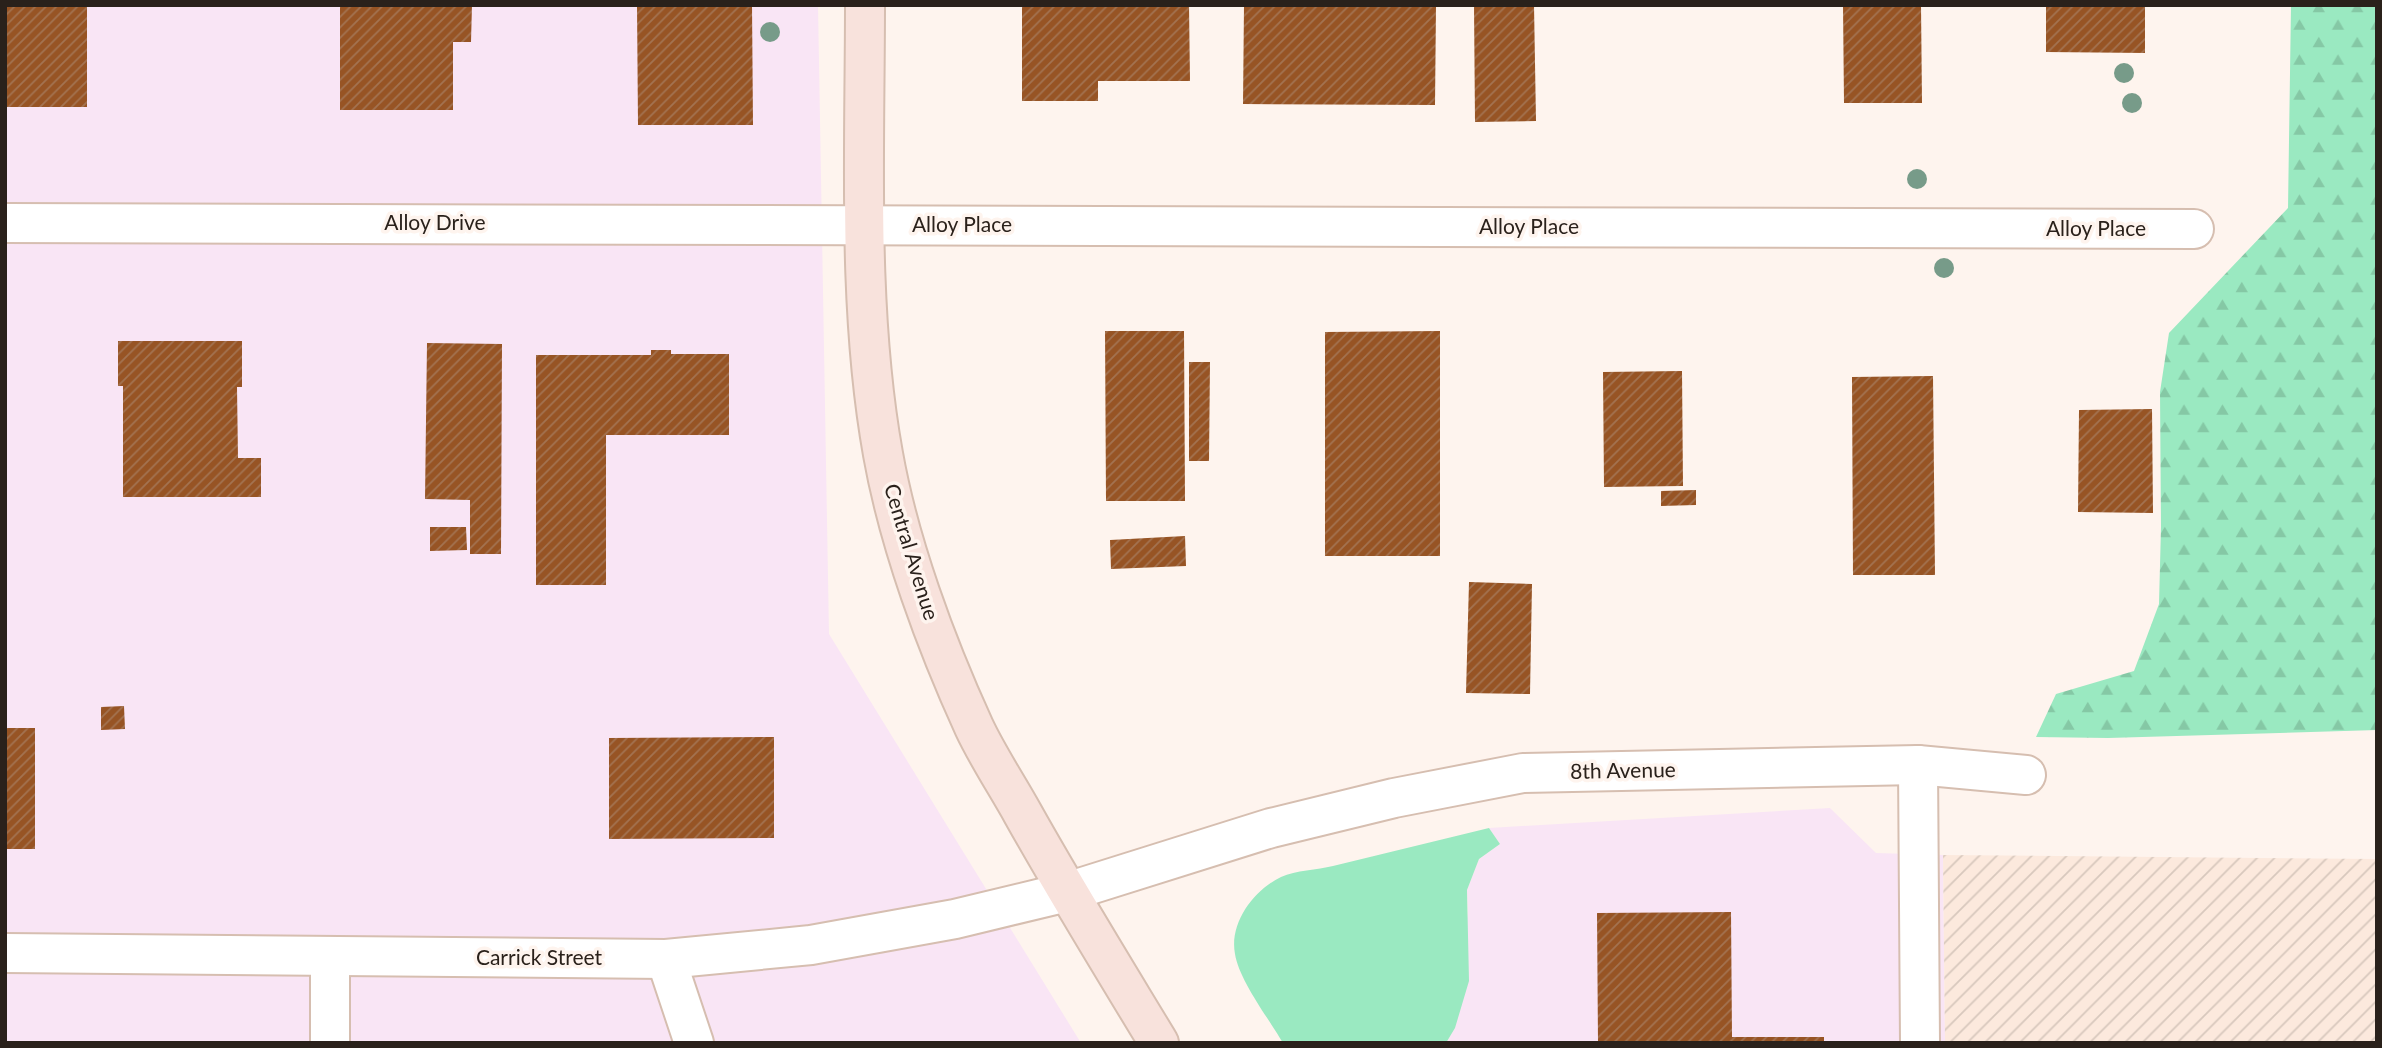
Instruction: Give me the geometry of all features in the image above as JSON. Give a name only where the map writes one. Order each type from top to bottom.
[{"type":"main road","name":"Central Avenue","points":[[866,5],[865,224],[872,367],[883,454],[902,535],[935,629],[975,728],[1067,892],[1159,1043]]},
{"type":"street","name":"Alloy Drive","points":[[5,223],[865,224]]},
{"type":"street","name":"Alloy Place","points":[[865,224],[2194,229]]},
{"type":"street","name":"8th Avenue","points":[[1067,892],[1271,828],[1394,797],[1523,773],[1918,765],[2026,775]]},
{"type":"street","points":[[1918,765],[1920,1043]]},
{"type":"street","name":"Carrick Street","points":[[5,953],[666,959],[811,945],[955,919],[1067,892]]},
{"type":"street","points":[[330,957],[330,1043]]},
{"type":"street","points":[[666,959],[694,1043]]},
{"type":"shaded area","points":[[5,5],[818,5],[829,634],[1081,1043],[5,1043]]},
{"type":"shaded area","points":[[1830,808],[1876,853],[1943,855],[1945,1043],[1446,1043],[1455,1028],[1468,911],[1467,890],[1479,859],[1500,844],[1489,828]]},
{"type":"shaded area","points":[[1943,855],[2377,859],[2377,1043],[1945,1043]]},
{"type":"green space","points":[[2291,5],[2377,5],[2377,730],[2108,738],[2036,737],[2056,694],[2134,671],[2159,604],[2160,392],[2169,333],[2288,208]]},
{"type":"green space","points":[[1489,828],[1500,844],[1479,859],[1467,890],[1469,981],[1455,1028],[1446,1043],[1283,1043],[1248,987],[1235,954],[1236,931],[1253,899],[1281,877],[1300,871],[1333,866]]},
{"type":"building","points":[[5,5],[87,5],[87,107],[5,107]]},
{"type":"building","points":[[340,5],[472,5],[471,42],[453,42],[453,110],[340,110]]},
{"type":"building","points":[[637,5],[752,5],[753,125],[638,125]]},
{"type":"building","points":[[1022,5],[1189,5],[1190,81],[1098,81],[1098,101],[1022,101]]},
{"type":"building","points":[[1244,5],[1436,5],[1435,105],[1243,104]]},
{"type":"building","points":[[1474,5],[1534,5],[1536,121],[1475,122]]},
{"type":"building","points":[[1843,5],[1921,5],[1922,103],[1844,103]]},
{"type":"building","points":[[2046,5],[2145,5],[2145,53],[2046,52]]},
{"type":"building","points":[[1105,331],[1184,331],[1185,501],[1106,501]]},
{"type":"building","points":[[1440,331],[1440,556],[1325,556],[1325,332]]},
{"type":"building","points":[[118,341],[242,341],[242,387],[237,387],[238,458],[261,458],[261,497],[123,497],[123,386],[118,386]]},
{"type":"building","points":[[427,343],[502,344],[501,554],[470,554],[470,500],[425,499]]},
{"type":"building","points":[[651,350],[671,350],[671,354],[729,354],[729,435],[606,435],[606,585],[536,585],[536,355],[651,355]]},
{"type":"building","points":[[1189,362],[1210,362],[1209,461],[1189,461]]},
{"type":"building","points":[[1682,371],[1683,486],[1604,487],[1603,372]]},
{"type":"building","points":[[1933,376],[1935,575],[1853,575],[1852,377]]},
{"type":"building","points":[[2152,409],[2153,513],[2078,512],[2079,410]]},
{"type":"building","points":[[1696,490],[1696,505],[1661,506],[1661,491]]},
{"type":"building","points":[[430,527],[466,527],[467,550],[430,551]]},
{"type":"building","points":[[1185,536],[1186,566],[1111,569],[1110,540]]},
{"type":"building","points":[[1469,582],[1532,584],[1530,694],[1466,693]]},
{"type":"building","points":[[124,706],[125,729],[101,730],[101,707]]},
{"type":"building","points":[[5,728],[35,728],[35,849],[5,849]]},
{"type":"building","points":[[774,737],[774,838],[609,839],[609,738]]},
{"type":"building","points":[[1731,912],[1732,1037],[1824,1037],[1824,1043],[1598,1043],[1597,913]]}]
